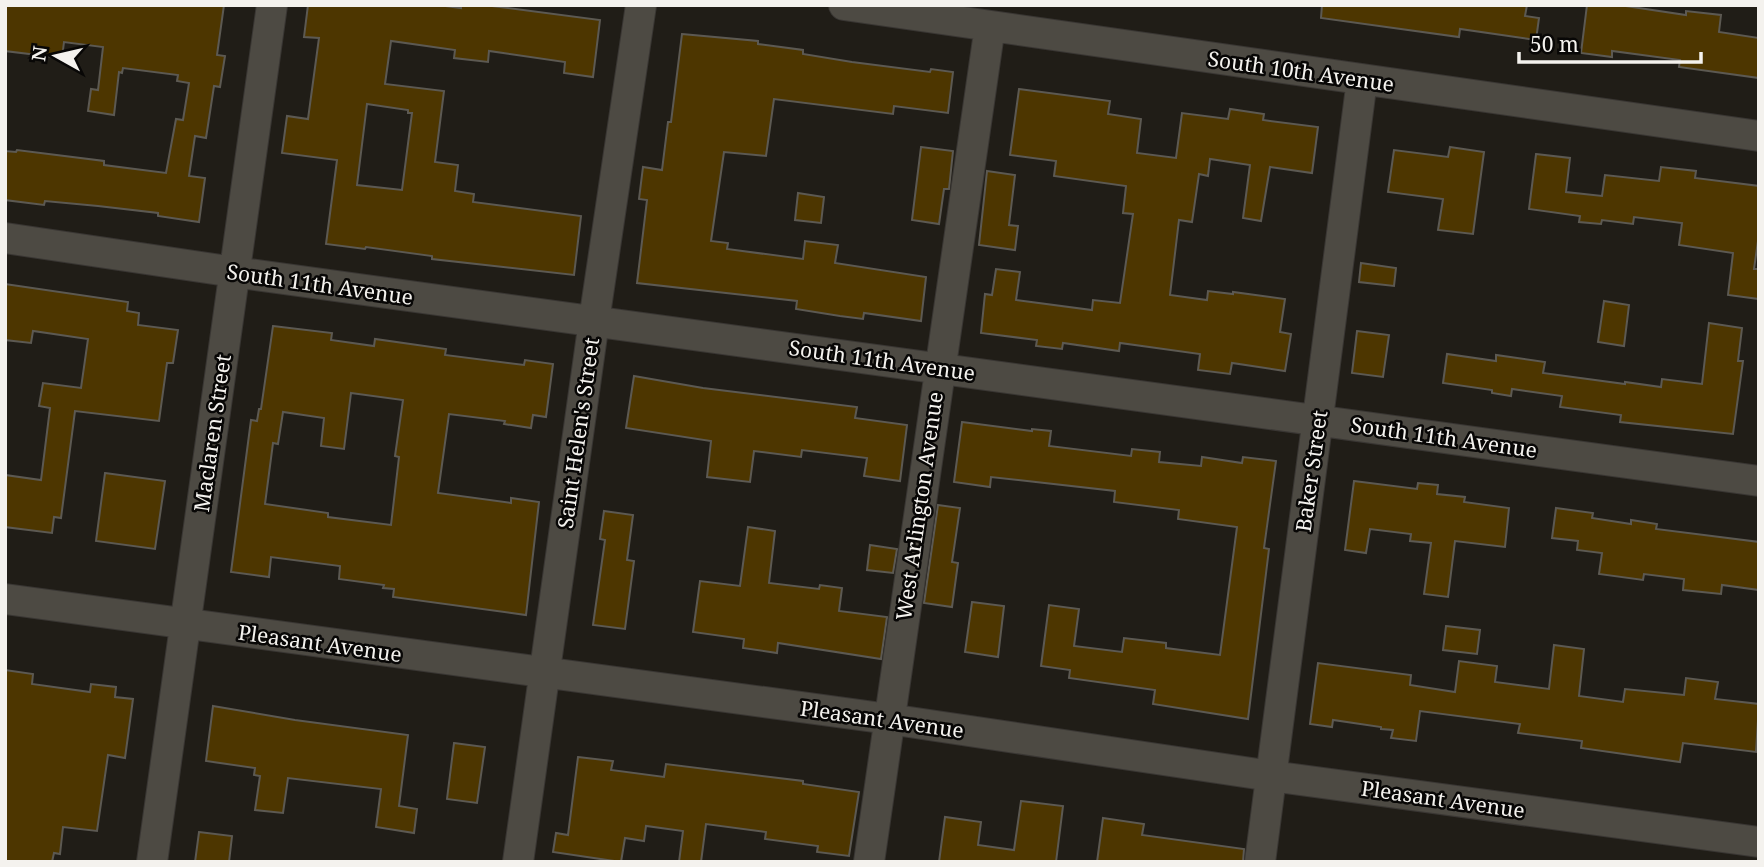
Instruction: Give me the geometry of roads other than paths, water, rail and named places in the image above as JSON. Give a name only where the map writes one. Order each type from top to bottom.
[{"type":"street","name":"Maclaren Street","points":[[152,862],[272,5]]},
{"type":"street","name":"Saint Helen's Street","points":[[518,862],[641,5]]},
{"type":"street","name":"South 10th Avenue","points":[[844,5],[1759,136]]},
{"type":"street","name":"West Arlington Avenue","points":[[869,862],[990,26]]},
{"type":"street","name":"Baker Street","points":[[1260,862],[1362,80]]},
{"type":"street","name":"South 11th Avenue","points":[[5,238],[234,272],[1759,481]]},
{"type":"street","name":"Pleasant Avenue","points":[[5,599],[889,719],[1271,776],[1759,842]]}]
